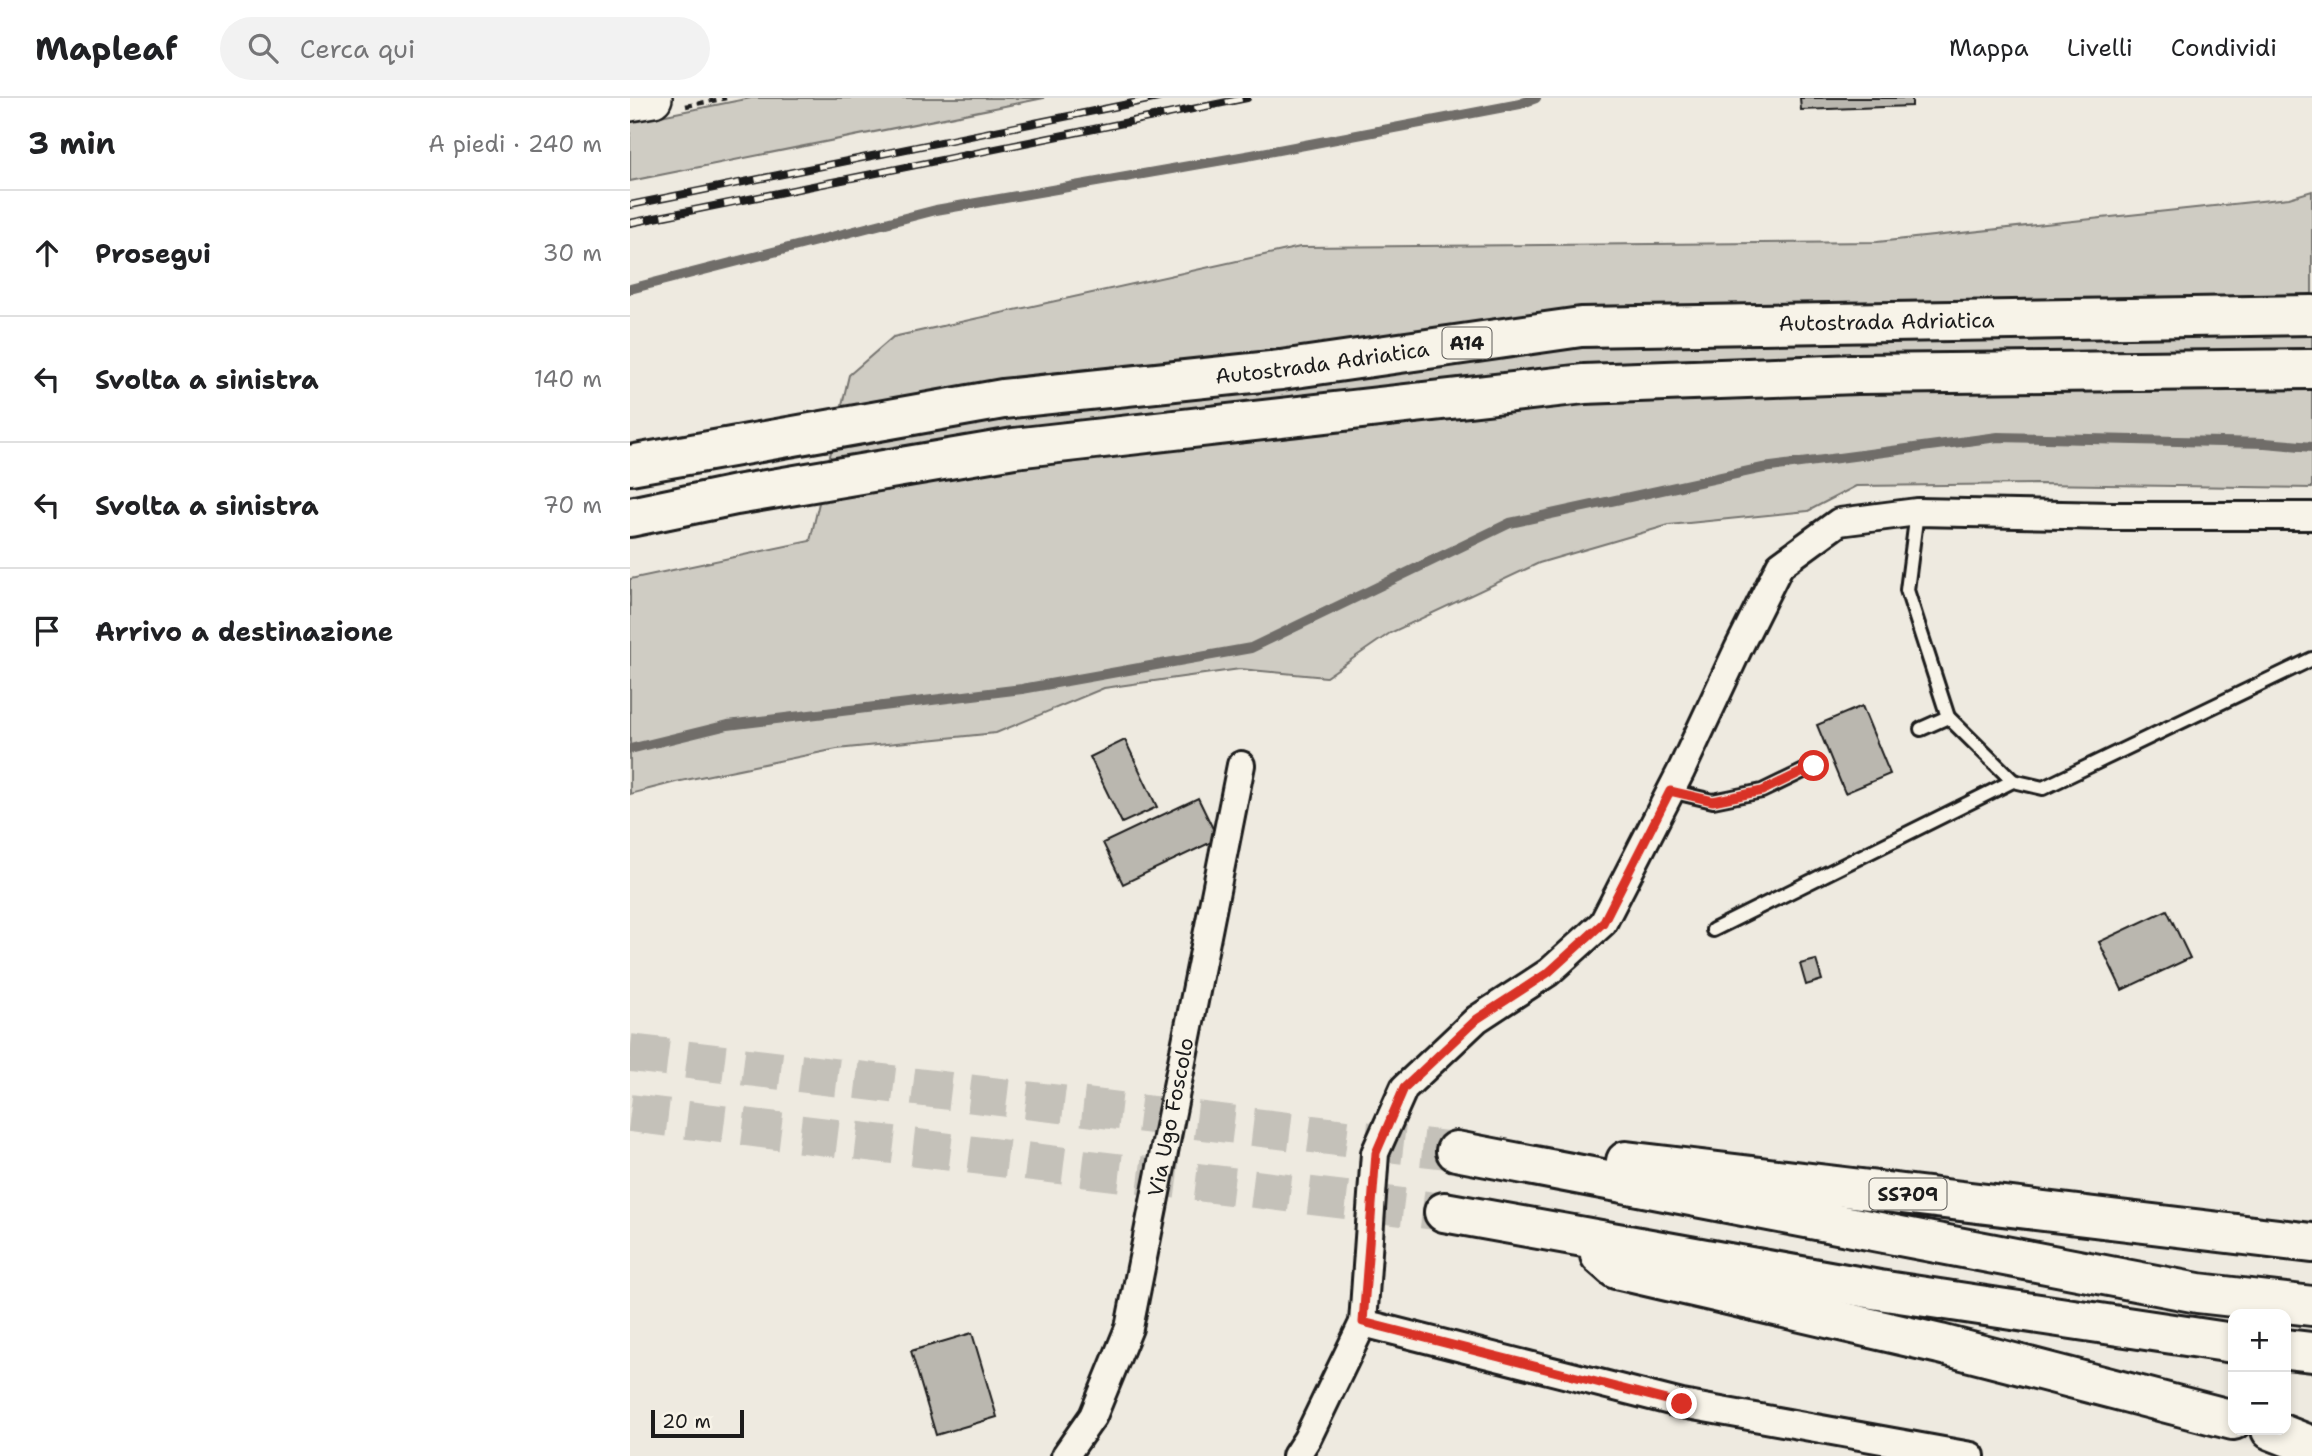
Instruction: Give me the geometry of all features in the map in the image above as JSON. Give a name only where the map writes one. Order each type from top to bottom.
[{"type":"highway","name":"Autostrada Adriatica","points":[[630,465],[1003,399],[1281,370],[1581,327],[2312,314]]},
{"type":"highway","points":[[630,517],[736,495],[1014,449],[1584,384],[1857,374],[2312,369]]},
{"type":"highway","name":"SS709","points":[[1456,1151],[2198,1293],[2312,1306]]},
{"type":"highway","name":"SS709","points":[[1504,1160],[1636,1161],[2312,1242]]},
{"type":"highway","points":[[1444,1212],[1879,1290],[2228,1342]]},
{"type":"highway","points":[[1580,1237],[1616,1269],[1940,1344],[2228,1419]]},
{"type":"highway","points":[[2291,1350],[2312,1352]]},
{"type":"highway","points":[[2284,1435],[2312,1446]]},
{"type":"main road","points":[[630,103],[653,98]]},
{"type":"street","points":[[1296,1456],[1363,1322],[1376,1153],[1404,1088],[1477,1019],[1549,972],[1603,923],[1780,565],[1839,522],[1917,512],[2312,516]]},
{"type":"street","name":"Via Ugo Foscolo","points":[[1065,1456],[1093,1416],[1129,1328],[1241,765]]},
{"type":"street","points":[[1363,1322],[1682,1404],[1972,1456]]},
{"type":"lane","points":[[1917,512],[1907,590],[1948,717],[2013,781],[2043,788],[2312,659]]},
{"type":"lane","points":[[1921,729],[1948,717]]},
{"type":"lane","points":[[1670,791],[1713,801],[1762,791],[1814,766]]},
{"type":"lane","points":[[1713,930],[2013,781]]},
{"type":"shaded area","points":[[751,98],[1044,98],[630,181],[630,122]]},
{"type":"shaded area","points":[[2312,191],[2312,488],[2036,484],[1856,486],[1808,511],[1669,525],[1539,563],[1390,633],[1326,677],[1240,669],[1104,688],[996,733],[837,749],[630,794],[630,579],[810,541],[849,375],[893,337],[1300,247],[1877,242],[2289,198]]},
{"type":"building","points":[[1800,98],[1912,98],[1912,106],[1801,110]]},
{"type":"building","points":[[1862,706],[1890,774],[1845,793],[1817,725]]},
{"type":"building","points":[[1125,740],[1157,807],[1122,823],[1090,757]]},
{"type":"building","points":[[1198,798],[1218,839],[1123,884],[1103,843]]},
{"type":"building","points":[[2167,910],[2190,958],[2122,990],[2099,942]]},
{"type":"building","points":[[1816,960],[1822,980],[1806,985],[1800,964]]},
{"type":"building","points":[[972,1333],[997,1417],[936,1435],[911,1351]]},
{"type":"waterway","points":[[630,289],[936,210],[1252,155],[1520,104],[1536,98]]},
{"type":"waterway","points":[[630,749],[728,725],[1022,689],[1251,648],[1510,523],[1763,468],[1998,437],[2265,443],[2312,447]]},
{"type":"tunnel","points":[[630,1053],[1456,1151]]},
{"type":"tunnel","points":[[630,1113],[1444,1212]]},
{"type":"railway","points":[[630,205],[1158,98]]},
{"type":"railway","points":[[630,223],[1247,98]]},
{"type":"route","points":[[1682,1404],[1363,1322],[1376,1153],[1404,1088],[1477,1019],[1549,972],[1603,923],[1670,791],[1713,801],[1762,791],[1814,766]]}]
